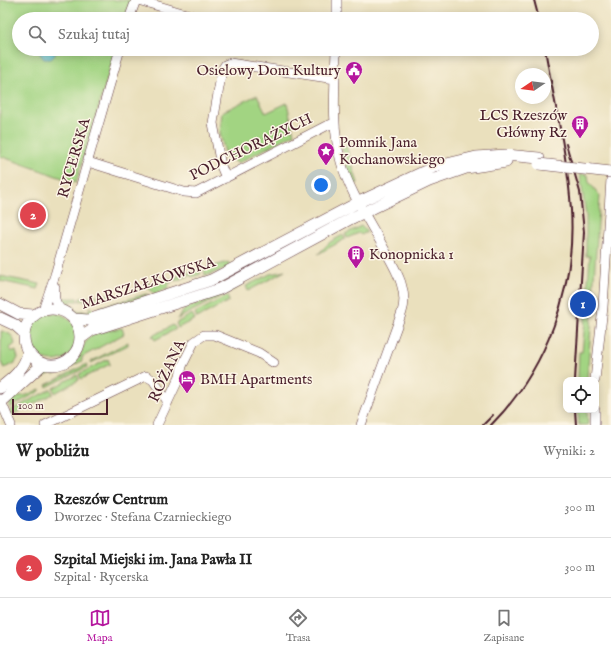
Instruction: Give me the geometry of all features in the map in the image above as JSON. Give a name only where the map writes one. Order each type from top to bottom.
[{"type":"main road","name":"MARSZAŁKOWSKA","points":[[74,319],[88,320],[211,280],[359,202],[424,170],[456,160],[498,155],[539,161]]},
{"type":"main road","name":"MARSZAŁKOWSKA","points":[[81,338],[92,330],[220,289],[364,213],[429,181],[461,170],[502,162],[539,161]]},
{"type":"main road","points":[[539,161],[611,165]]},
{"type":"main road","points":[[539,161],[611,172]]},
{"type":"main road","points":[[0,304],[19,314],[61,310],[74,319],[78,325],[81,338],[76,354],[70,359],[56,365],[44,364],[36,360],[28,352]]},
{"type":"main road","points":[[0,390],[20,370],[26,359],[28,352],[24,333],[26,326],[38,312]]},
{"type":"main road","points":[[0,318],[15,325],[24,333]]},
{"type":"main road","points":[[0,403],[44,364]]},
{"type":"street","points":[[132,12],[137,0],[179,12]]},
{"type":"street","points":[[337,0],[337,12]]},
{"type":"street","name":"RYCERSKA","points":[[38,312],[55,275],[118,56]]},
{"type":"street","points":[[336,56],[335,123],[342,163],[364,213],[401,281],[404,300],[402,312],[361,425]]},
{"type":"street","points":[[226,178],[218,156],[213,123],[222,70],[225,65],[230,63],[335,79]]},
{"type":"street","name":"PODCHORĄŻYCH","points":[[88,162],[190,193],[202,190],[326,126],[335,123]]},
{"type":"street","points":[[595,377],[603,307],[611,179]]},
{"type":"street","name":"RYCERSKA","points":[[55,275],[54,298],[56,304],[61,310]]},
{"type":"street","name":"RÓŻANA","points":[[157,425],[194,342],[204,335],[215,335],[259,353],[274,363]]},
{"type":"street","points":[[45,425],[58,418],[64,417],[141,376],[146,376],[153,380],[168,402]]},
{"type":"street","points":[[0,399],[0,403],[11,425]]},
{"type":"street","points":[[594,413],[595,425]]},
{"type":"green space","points":[[0,0],[131,0],[127,12],[12,12],[12,56],[114,56],[76,183],[0,156]]},
{"type":"green space","points":[[257,95],[266,113],[287,103],[294,134],[238,163],[226,157],[220,133],[222,112]]},
{"type":"green space","points":[[346,146],[358,183],[354,185],[347,167],[342,147]]},
{"type":"green space","points":[[580,174],[588,175],[589,182],[600,196],[593,293],[587,293],[590,256],[586,256],[586,216]]},
{"type":"green space","points":[[361,226],[367,232],[361,235],[359,233],[347,238],[345,234]]},
{"type":"green space","points":[[343,235],[345,239],[318,254],[330,242]]},
{"type":"green space","points":[[228,262],[231,267],[205,276],[204,269]]},
{"type":"green space","points":[[199,270],[201,274],[192,277],[191,275],[175,281],[174,277]]},
{"type":"green space","points":[[285,271],[248,291],[246,286],[270,274]]},
{"type":"green space","points":[[0,276],[40,284],[38,289],[0,281]]},
{"type":"green space","points":[[170,278],[172,282],[168,284],[169,287],[155,294],[145,285]]},
{"type":"green space","points":[[240,283],[240,286],[177,319],[186,308],[207,300]]},
{"type":"green space","points":[[115,293],[117,296],[79,301],[80,298]]},
{"type":"green space","points":[[146,294],[148,295],[99,312],[100,307]]},
{"type":"green space","points":[[227,296],[229,301],[197,318],[195,313]]},
{"type":"green space","points":[[589,296],[591,296],[590,301],[593,301],[587,377],[578,377],[579,352],[582,352],[586,308],[588,308]]},
{"type":"green space","points":[[62,298],[77,298],[78,301],[70,301],[70,306],[75,307],[75,311],[89,311],[90,307],[93,309],[93,313],[84,315],[74,312],[64,307],[57,300]]},
{"type":"green space","points":[[53,313],[62,315],[70,320],[75,328],[77,337],[75,346],[70,354],[62,359],[53,361],[44,359],[36,354],[31,346],[29,337],[31,328],[36,320],[44,315]]},
{"type":"green space","points":[[192,314],[195,319],[178,328],[176,323]]},
{"type":"green space","points":[[173,325],[176,329],[155,340],[152,336]]},
{"type":"green space","points":[[122,328],[124,334],[82,357],[82,361],[54,375],[54,372],[41,378],[39,374],[46,370],[69,366],[73,363],[79,356],[85,343],[94,334]]},
{"type":"green space","points":[[1,331],[12,336],[15,344],[10,348],[11,351],[16,351],[18,358],[15,363],[4,368],[1,362]]},
{"type":"green space","points":[[128,342],[128,345],[91,363],[90,362]]},
{"type":"green space","points":[[108,359],[110,364],[81,379],[79,374]]},
{"type":"green space","points":[[87,364],[87,367],[47,387],[46,385]]},
{"type":"green space","points":[[77,375],[79,380],[55,393],[53,388]]},
{"type":"green space","points":[[40,389],[40,391],[9,408],[10,401],[15,397],[27,395]]},
{"type":"green space","points":[[51,389],[53,394],[12,415],[11,410]]},
{"type":"green space","points":[[578,413],[587,413],[588,425],[579,425]]},
{"type":"water","points":[[42,56],[54,56],[51,59],[44,59]]},
{"type":"railway","points":[[534,0],[537,12]]},
{"type":"railway","points":[[491,425],[510,403],[542,354],[554,326],[568,269],[571,240],[571,210],[567,170],[546,56]]},
{"type":"railway","points":[[566,144],[580,192],[584,232],[575,377]]},
{"type":"railway","points":[[575,413],[576,425]]},
{"type":"railway","points":[[483,425],[493,415]]},
{"type":"place","name":"Osielowy Dom Kultury","points":[[354,85]]},
{"type":"place","name":"LCS Rzeszów Główny Rz","points":[[580,139]]},
{"type":"place","name":"Pomnik Jana Kochanowskiego","points":[[326,166]]},
{"type":"place","name":"Szpital Miejski im. Jana Pawła II","points":[[33,215]]},
{"type":"place","name":"Konopnicka 1","points":[[356,269]]},
{"type":"place","name":"Rzeszów Centrum","points":[[583,304]]},
{"type":"place","name":"BMH Apartments","points":[[187,394]]}]
